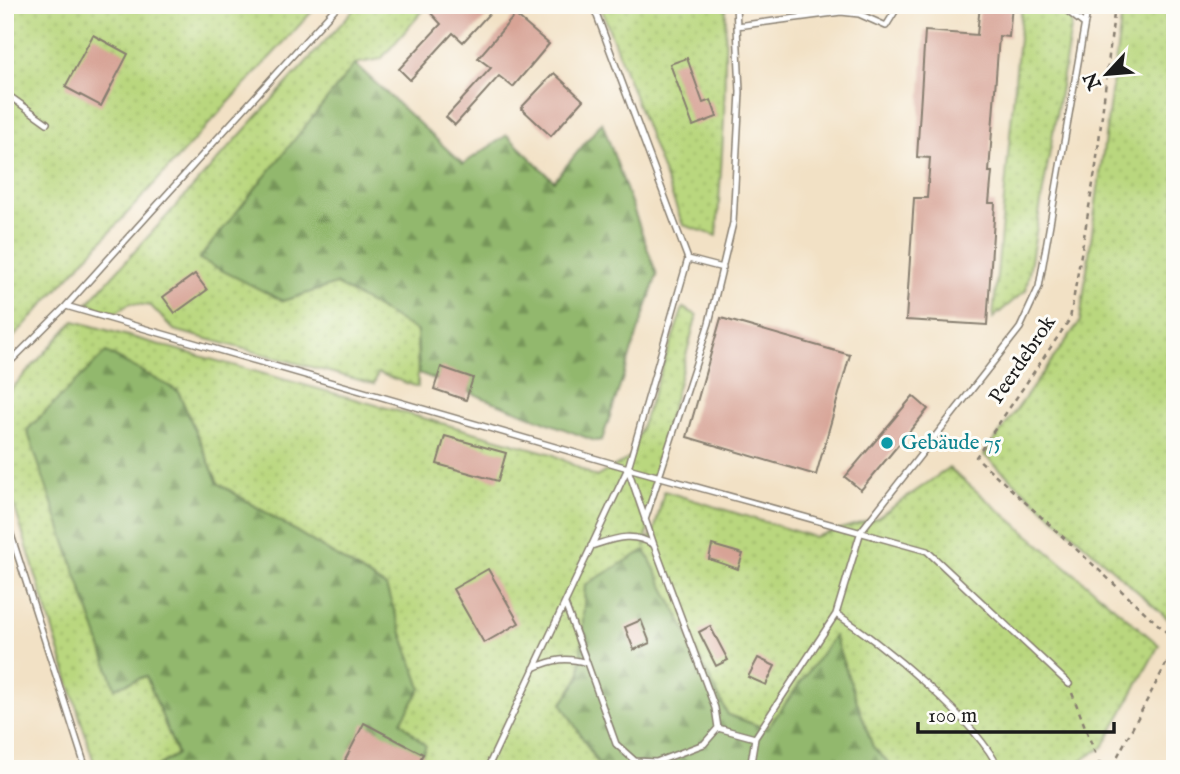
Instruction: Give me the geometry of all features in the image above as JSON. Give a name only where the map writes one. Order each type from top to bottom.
[{"type":"lane","points":[[5,367],[66,306],[338,5]]},
{"type":"lane","points":[[487,769],[628,468],[688,259],[593,5]]},
{"type":"lane","points":[[645,520],[662,477],[723,268],[733,223],[740,92],[736,5]]},
{"type":"lane","points":[[737,26],[841,12],[859,15],[886,26],[899,5]]},
{"type":"lane","points":[[1060,5],[1084,24]]},
{"type":"lane","points":[[750,769],[755,738],[836,614],[860,531],[1020,328],[1039,287],[1088,5]]},
{"type":"lane","points":[[5,93],[47,123]]},
{"type":"lane","points":[[688,259],[723,268]]},
{"type":"lane","points":[[66,306],[628,468],[928,551],[1069,684]]},
{"type":"lane","points":[[565,604],[616,744],[635,761],[656,762],[704,744],[718,728],[715,708],[628,468]]},
{"type":"lane","points":[[5,516],[86,769]]},
{"type":"lane","points":[[591,546],[625,536],[642,537],[654,545]]},
{"type":"lane","points":[[836,614],[866,632],[972,728],[999,769]]},
{"type":"lane","points":[[534,668],[561,659],[587,663]]},
{"type":"lane","points":[[718,728],[755,738]]},
{"type":"path","name":"Peerdebrok","points":[[1115,5],[1096,166],[1070,319],[976,457],[1175,640]]},
{"type":"path","points":[[1112,769],[1175,647]]},
{"type":"path","points":[[1069,684],[1101,768]]},
{"type":"green space","points":[[5,5],[318,5],[11,340],[5,342]]},
{"type":"green space","points":[[358,5],[428,5],[381,59],[354,64],[283,301],[336,284],[417,331],[418,387],[378,373],[374,384],[174,330],[151,306],[130,303],[113,315],[88,303]]},
{"type":"green space","points":[[600,5],[726,5],[724,120],[717,236],[683,225]]},
{"type":"green space","points":[[1022,5],[1075,5],[1026,290],[993,318]]},
{"type":"green space","points":[[1123,5],[1175,5],[1175,625],[984,455],[1080,321]]},
{"type":"green space","points":[[355,64],[463,164],[507,135],[554,181],[602,122],[657,275],[602,440],[595,441],[419,373],[417,331],[336,284],[283,301],[199,259]]},
{"type":"green space","points":[[683,308],[697,315],[658,458],[645,547],[655,528],[664,491],[814,537],[877,518],[949,468],[1159,645],[1103,747],[1067,769],[895,769],[873,747],[834,637],[767,729],[728,715],[645,551],[585,585],[580,676],[562,703],[597,762],[605,769],[415,769],[401,722],[386,587],[218,483],[178,391],[115,688],[146,675],[177,755],[153,769],[96,769],[5,476],[5,396],[74,321],[552,454],[596,477],[631,457]]},
{"type":"green space","points":[[106,352],[178,391],[218,483],[386,587],[421,688],[401,722],[426,746],[415,769],[153,769],[177,754],[146,676],[115,688],[27,430]]},
{"type":"green space","points":[[645,550],[728,715],[767,729],[834,636],[873,747],[895,769],[605,769],[597,762],[562,704],[580,676],[585,585]]},
{"type":"building","points":[[434,5],[497,5],[463,42],[453,33],[410,80],[399,69],[441,24],[429,11]]},
{"type":"building","points":[[980,5],[1012,5],[1009,37],[999,36],[989,172],[992,172],[989,203],[995,203],[987,325],[906,320],[914,198],[927,198],[930,158],[917,157],[925,31],[977,35]]},
{"type":"building","points":[[515,15],[549,44],[513,87],[499,76],[455,125],[446,117],[491,68],[478,58]]},
{"type":"building","points":[[93,35],[128,54],[101,106],[65,87]]},
{"type":"building","points":[[687,58],[703,103],[711,100],[717,117],[693,126],[670,64]]},
{"type":"building","points":[[554,73],[583,100],[551,136],[521,108]]},
{"type":"building","points":[[195,274],[207,290],[175,313],[163,297]]},
{"type":"building","points":[[721,318],[850,355],[816,475],[687,437]]},
{"type":"building","points":[[441,367],[473,378],[466,400],[434,389]]},
{"type":"building","name":"Gebäude 75","points":[[913,396],[928,409],[861,490],[845,477]]},
{"type":"building","points":[[445,436],[506,453],[498,481],[437,464]]},
{"type":"building","points":[[712,545],[743,554],[738,569],[709,559]]},
{"type":"building","points":[[488,569],[519,623],[484,643],[453,589]]},
{"type":"building","points":[[641,620],[650,643],[634,650],[625,627]]},
{"type":"building","points":[[710,626],[728,660],[716,666],[699,632]]},
{"type":"building","points":[[758,658],[775,666],[766,685],[748,677]]},
{"type":"building","points":[[364,723],[423,754],[415,769],[362,769],[345,760]]},
{"type":"place","name":"Gebäude 75","points":[[887,443]]}]
